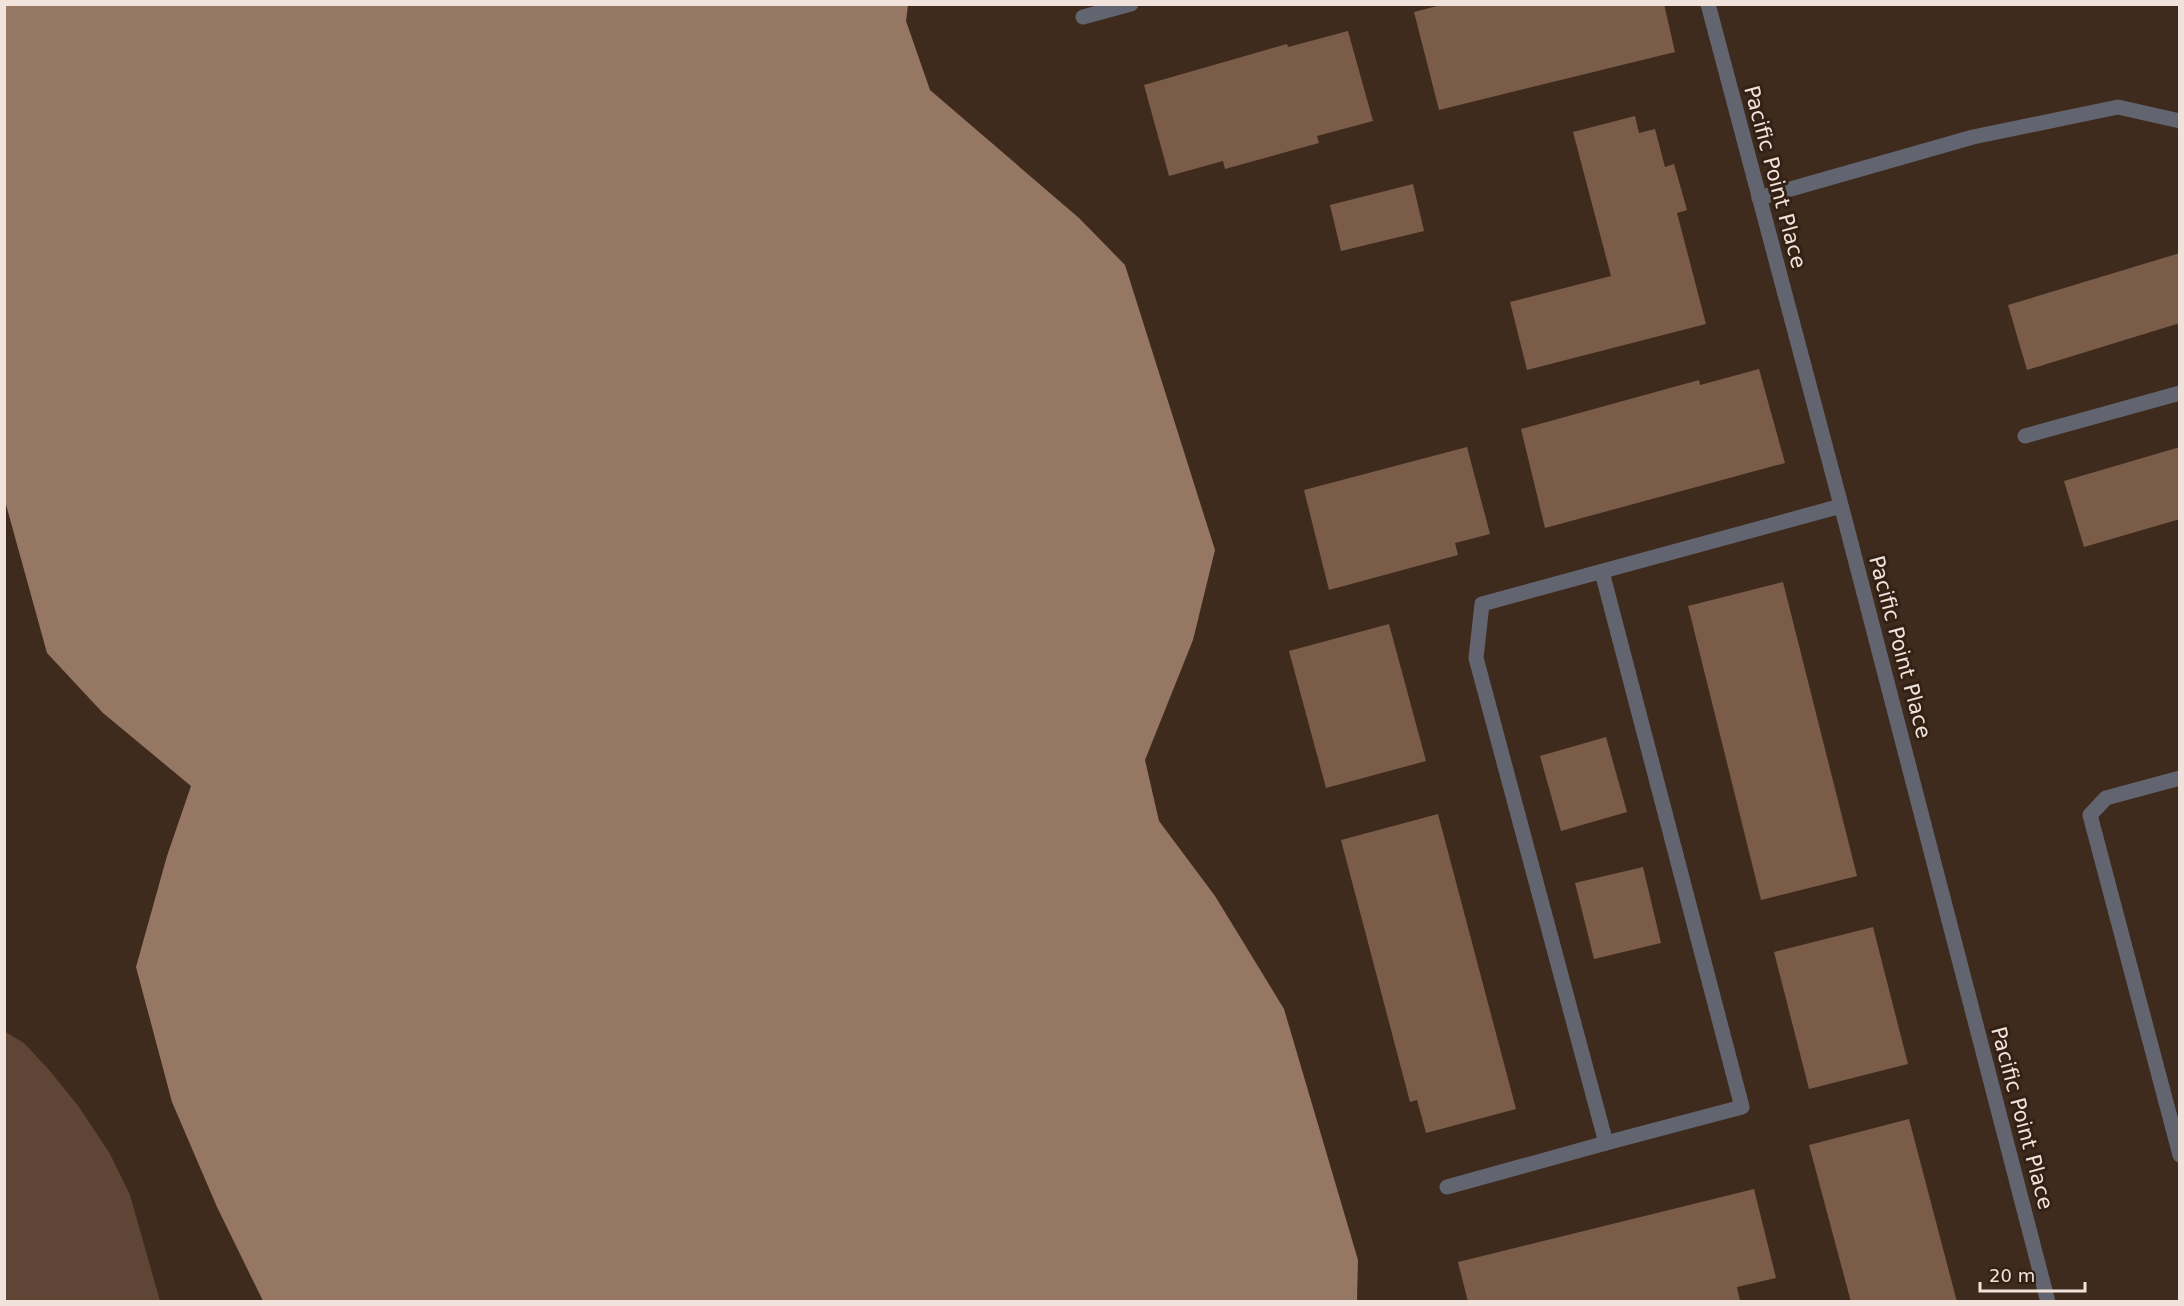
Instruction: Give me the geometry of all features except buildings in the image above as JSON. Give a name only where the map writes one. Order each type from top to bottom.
[{"type":"street","points":[[1083,17],[1131,4]]},
{"type":"street","name":"Pacific Point Place","points":[[1708,4],[2048,1302]]},
{"type":"street","points":[[1760,198],[1973,137],[2118,107],[2180,121]]},
{"type":"street","points":[[2025,436],[2180,393]]},
{"type":"street","points":[[1606,1143],[1476,658],[1482,604],[1841,506]]},
{"type":"street","points":[[1447,1187],[1742,1107],[1602,572]]},
{"type":"street","points":[[2180,778],[2106,798],[2090,815],[2180,1155]]},
{"type":"shaded area","points":[[4,5],[908,5],[906,21],[930,90],[1079,218],[1125,265],[1215,550],[1193,640],[1145,760],[1159,821],[1215,896],[1284,1009],[1358,1260],[1357,1301],[263,1301],[217,1207],[172,1102],[136,967],[167,856],[191,786],[103,713],[47,653],[5,501]]},
{"type":"shaded area","points":[[4,1031],[24,1043],[50,1071],[79,1107],[110,1154],[130,1195],[160,1301],[5,1301]]}]
